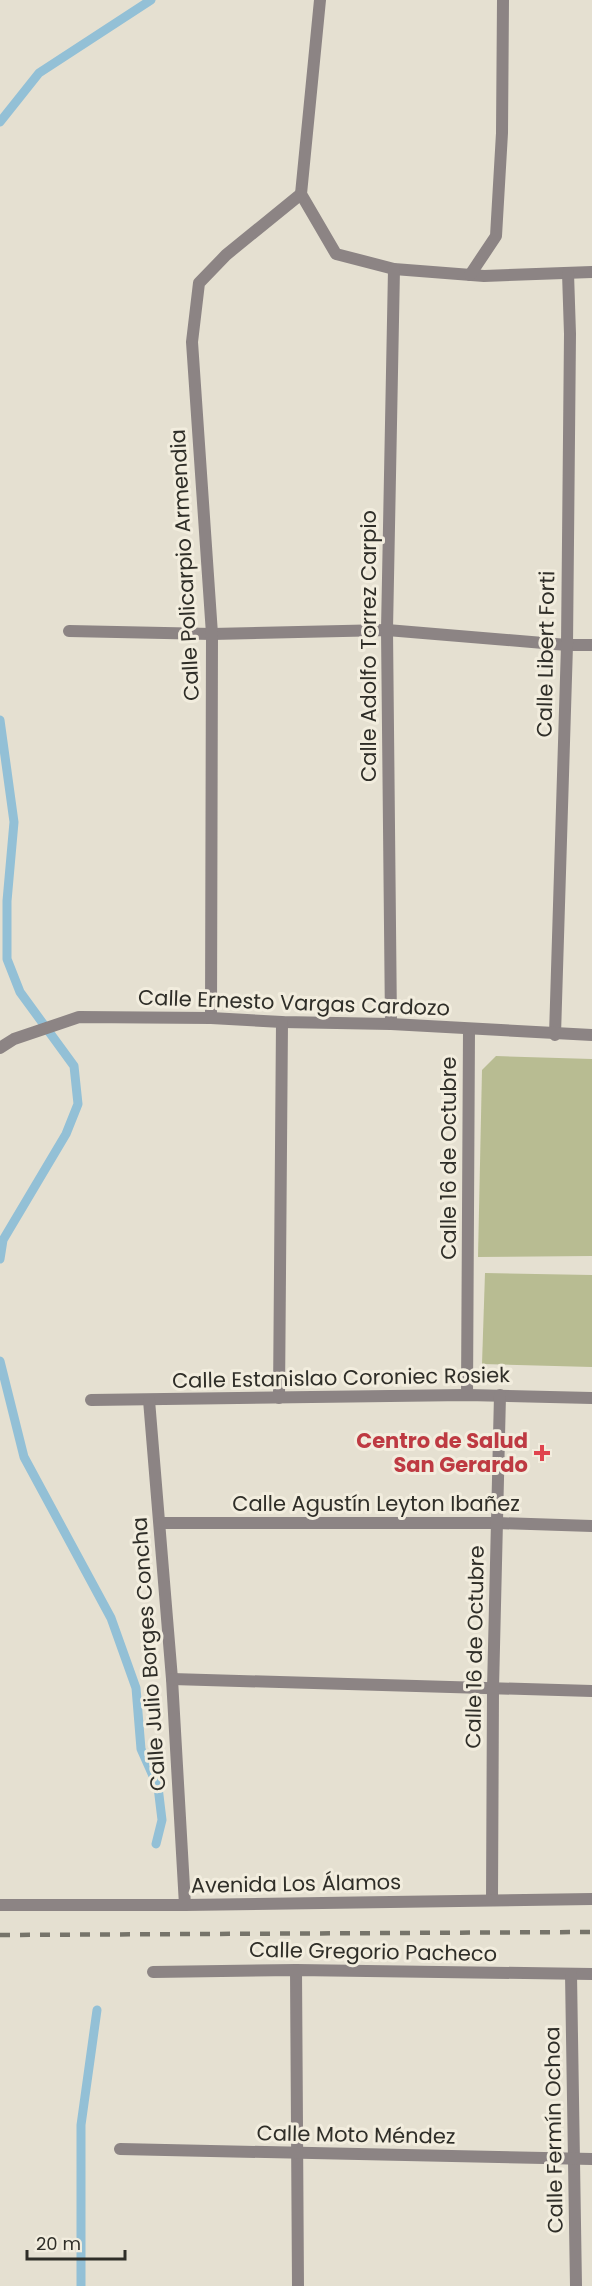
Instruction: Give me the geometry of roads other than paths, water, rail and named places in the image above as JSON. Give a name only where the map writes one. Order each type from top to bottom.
[{"type":"street","points":[[320,0],[301,194],[336,254],[394,269],[470,275],[592,272]]},
{"type":"street","points":[[470,275],[496,236],[502,133],[503,0]]},
{"type":"street","name":"Calle Policarpio Armendia","points":[[212,1018],[212,634],[192,342],[199,283],[226,255],[301,194]]},
{"type":"street","name":"Calle Adolfo Torrez Carpio","points":[[391,1024],[387,630],[394,269]]},
{"type":"street","name":"Calle Libert Forti","points":[[555,1035],[567,645],[570,334],[568,273]]},
{"type":"street","points":[[69,631],[212,634],[387,630],[567,645],[592,645]]},
{"type":"street","name":"Calle Ernesto Vargas Cardozo","points":[[0,1048],[14,1039],[79,1017],[212,1018],[391,1024],[555,1035],[592,1035]]},
{"type":"street","points":[[279,1398],[282,1022]]},
{"type":"street","name":"Calle 16 de Octubre","points":[[467,1395],[469,1029]]},
{"type":"street","name":"Calle Estanislao Coroniec Rosiek","points":[[91,1400],[467,1395],[592,1398]]},
{"type":"street","name":"Calle 16 de Octubre","points":[[492,1900],[493,1689],[500,1395]]},
{"type":"street","name":"Calle Julio Borges Concha","points":[[150,1400],[172,1679],[185,1905]]},
{"type":"street","name":"Calle Agustín Leyton Ibañez","points":[[160,1523],[497,1523],[592,1526]]},
{"type":"street","points":[[172,1679],[592,1691]]},
{"type":"street","name":"Avenida Los Álamos","points":[[0,1905],[185,1905],[592,1899]]},
{"type":"street","points":[[296,1970],[298,2286]]},
{"type":"street","name":"Calle Gregorio Pacheco","points":[[153,1972],[296,1970],[592,1974]]},
{"type":"street","name":"Calle Fermín Ochoa","points":[[571,1974],[576,2286]]},
{"type":"street","name":"Calle Moto Méndez","points":[[120,2149],[592,2159]]},
{"type":"waterway","points":[[0,122],[39,73],[151,0]]},
{"type":"waterway","points":[[0,720],[14,822],[7,901],[7,959],[20,992],[74,1066],[78,1104],[66,1134],[3,1240],[0,1259]]},
{"type":"waterway","points":[[0,1361],[24,1457],[111,1618],[136,1688],[141,1749],[158,1787],[162,1820],[156,1844]]},
{"type":"waterway","points":[[81,2286],[81,2125],[97,2010]]},
{"type":"railway","points":[[0,1935],[592,1932]]},
{"type":"place","name":"Centro de Salud San Gerardo","points":[[542,1453]]}]
